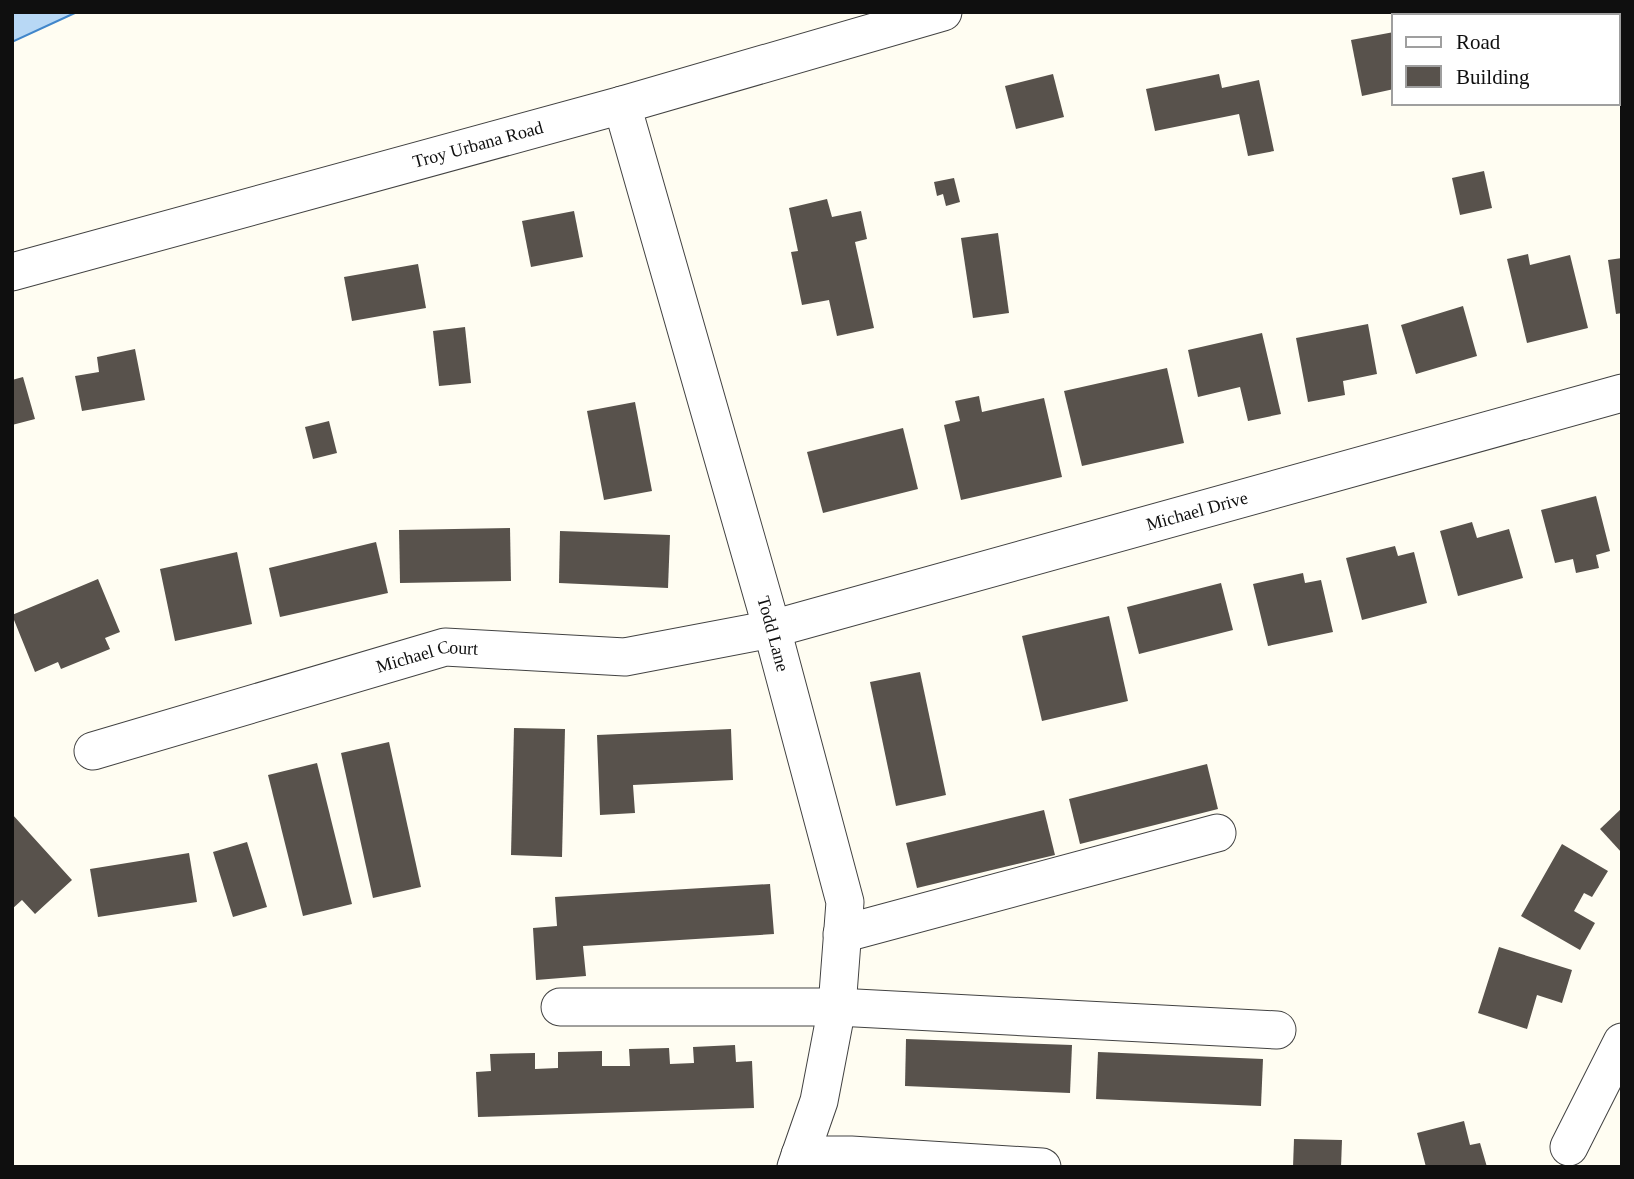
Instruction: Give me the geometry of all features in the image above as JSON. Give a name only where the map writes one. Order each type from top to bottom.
[{"type":"street","name":"Troy Urbana Road","points":[[12,272],[622,105],[943,12]]},
{"type":"street","name":"Todd Lane","points":[[622,105],[772,629],[845,902],[836,1007],[819,1101],[798,1161]]},
{"type":"street","name":"Michael Drive","points":[[772,629],[1622,393]]},
{"type":"street","name":"Michael Court","points":[[93,751],[444,648],[625,657],[772,629]]},
{"type":"street","points":[[842,934],[1217,833]]},
{"type":"street","points":[[560,1007],[836,1007],[1277,1030]]},
{"type":"street","points":[[1569,1147],[1622,1042]]},
{"type":"street","points":[[798,1161],[852,1155],[1042,1167]]},
{"type":"water","points":[[12,12],[77,12],[12,42]]},
{"type":"building","points":[[1522,12],[1608,12],[1608,14]]},
{"type":"building","points":[[1392,32],[1392,89],[1362,96],[1351,40]]},
{"type":"building","points":[[1053,74],[1064,117],[1016,129],[1005,86]]},
{"type":"building","points":[[1219,74],[1222,88],[1259,80],[1274,151],[1248,156],[1239,114],[1155,131],[1146,89]]},
{"type":"building","points":[[1484,171],[1492,208],[1460,215],[1452,178]]},
{"type":"building","points":[[954,178],[960,202],[946,206],[943,194],[937,196],[934,182]]},
{"type":"building","points":[[827,199],[832,217],[861,211],[867,239],[855,242],[874,328],[837,336],[829,300],[802,305],[791,252],[798,251],[789,208]]},
{"type":"building","points":[[574,211],[583,257],[531,267],[522,221]]},
{"type":"building","points":[[998,233],[1009,313],[973,318],[961,238]]},
{"type":"building","points":[[1528,254],[1530,265],[1570,255],[1588,328],[1527,343],[1507,259]]},
{"type":"building","points":[[1622,258],[1622,313],[1616,314],[1608,260]]},
{"type":"building","points":[[418,264],[426,308],[352,321],[344,277]]},
{"type":"building","points":[[1463,306],[1477,356],[1416,374],[1401,325]]},
{"type":"building","points":[[1368,324],[1377,374],[1343,381],[1345,395],[1308,402],[1296,338]]},
{"type":"building","points":[[465,327],[471,383],[439,386],[433,331]]},
{"type":"building","points":[[1262,333],[1281,414],[1248,421],[1240,387],[1198,397],[1188,350]]},
{"type":"building","points":[[135,349],[145,400],[82,411],[75,376],[99,372],[97,357]]},
{"type":"building","points":[[1167,368],[1184,443],[1082,466],[1064,391]]},
{"type":"building","points":[[23,377],[35,419],[12,425],[12,380]]},
{"type":"building","points":[[979,396],[982,412],[1044,398],[1062,477],[961,500],[944,425],[960,421],[955,401]]},
{"type":"building","points":[[635,402],[652,491],[604,500],[587,411]]},
{"type":"building","points":[[329,421],[337,453],[313,459],[305,427]]},
{"type":"building","points":[[903,428],[918,489],[823,513],[807,452]]},
{"type":"building","points":[[1596,496],[1610,551],[1596,555],[1599,568],[1576,573],[1573,559],[1555,563],[1541,510]]},
{"type":"building","points":[[1472,522],[1477,538],[1509,529],[1523,578],[1458,596],[1440,531]]},
{"type":"building","points":[[510,528],[511,581],[400,583],[399,530]]},
{"type":"building","points":[[560,531],[670,535],[668,588],[559,583]]},
{"type":"building","points":[[376,542],[388,593],[280,617],[269,568]]},
{"type":"building","points":[[1395,546],[1398,556],[1414,552],[1427,603],[1362,620],[1346,558]]},
{"type":"building","points":[[237,552],[252,624],[175,641],[160,569]]},
{"type":"building","points":[[1303,573],[1305,583],[1321,580],[1333,632],[1268,646],[1253,584]]},
{"type":"building","points":[[98,579],[120,632],[105,638],[110,649],[61,669],[58,662],[35,672],[12,615]]},
{"type":"building","points":[[1221,583],[1233,630],[1139,654],[1127,607]]},
{"type":"building","points":[[1109,616],[1128,701],[1042,721],[1022,636]]},
{"type":"building","points":[[920,672],[946,795],[896,806],[870,682]]},
{"type":"building","points":[[514,728],[565,729],[562,857],[511,855]]},
{"type":"building","points":[[731,729],[733,780],[633,785],[635,813],[600,815],[597,735]]},
{"type":"building","points":[[389,742],[421,887],[373,898],[341,753]]},
{"type":"building","points":[[317,763],[352,904],[303,916],[268,775]]},
{"type":"building","points":[[1207,764],[1218,809],[1080,844],[1069,799]]},
{"type":"building","points":[[1622,808],[1622,853],[1600,829]]},
{"type":"building","points":[[1044,810],[1055,855],[917,888],[906,843]]},
{"type":"building","points":[[12,814],[72,880],[35,914],[22,900],[12,909]]},
{"type":"building","points":[[247,842],[267,907],[233,917],[213,852]]},
{"type":"building","points":[[1562,844],[1608,871],[1592,897],[1584,893],[1574,911],[1595,923],[1580,950],[1521,916]]},
{"type":"building","points":[[189,853],[197,902],[98,917],[90,869]]},
{"type":"building","points":[[770,884],[774,934],[583,946],[586,976],[536,980],[533,928],[557,926],[555,897]]},
{"type":"building","points":[[1499,947],[1572,970],[1562,1003],[1537,995],[1527,1029],[1478,1013]]},
{"type":"building","points":[[906,1039],[1072,1045],[1070,1093],[905,1086]]},
{"type":"building","points":[[735,1045],[736,1062],[752,1061],[754,1108],[478,1117],[476,1072],[491,1071],[490,1054],[535,1053],[535,1069],[558,1068],[558,1052],[602,1051],[602,1066],[630,1066],[629,1049],[669,1048],[670,1064],[694,1063],[693,1047]]},
{"type":"building","points":[[1098,1052],[1263,1059],[1261,1106],[1096,1099]]},
{"type":"building","points":[[1464,1121],[1470,1145],[1480,1143],[1487,1167],[1426,1167],[1417,1133]]},
{"type":"building","points":[[1294,1139],[1342,1140],[1341,1167],[1293,1167]]}]
